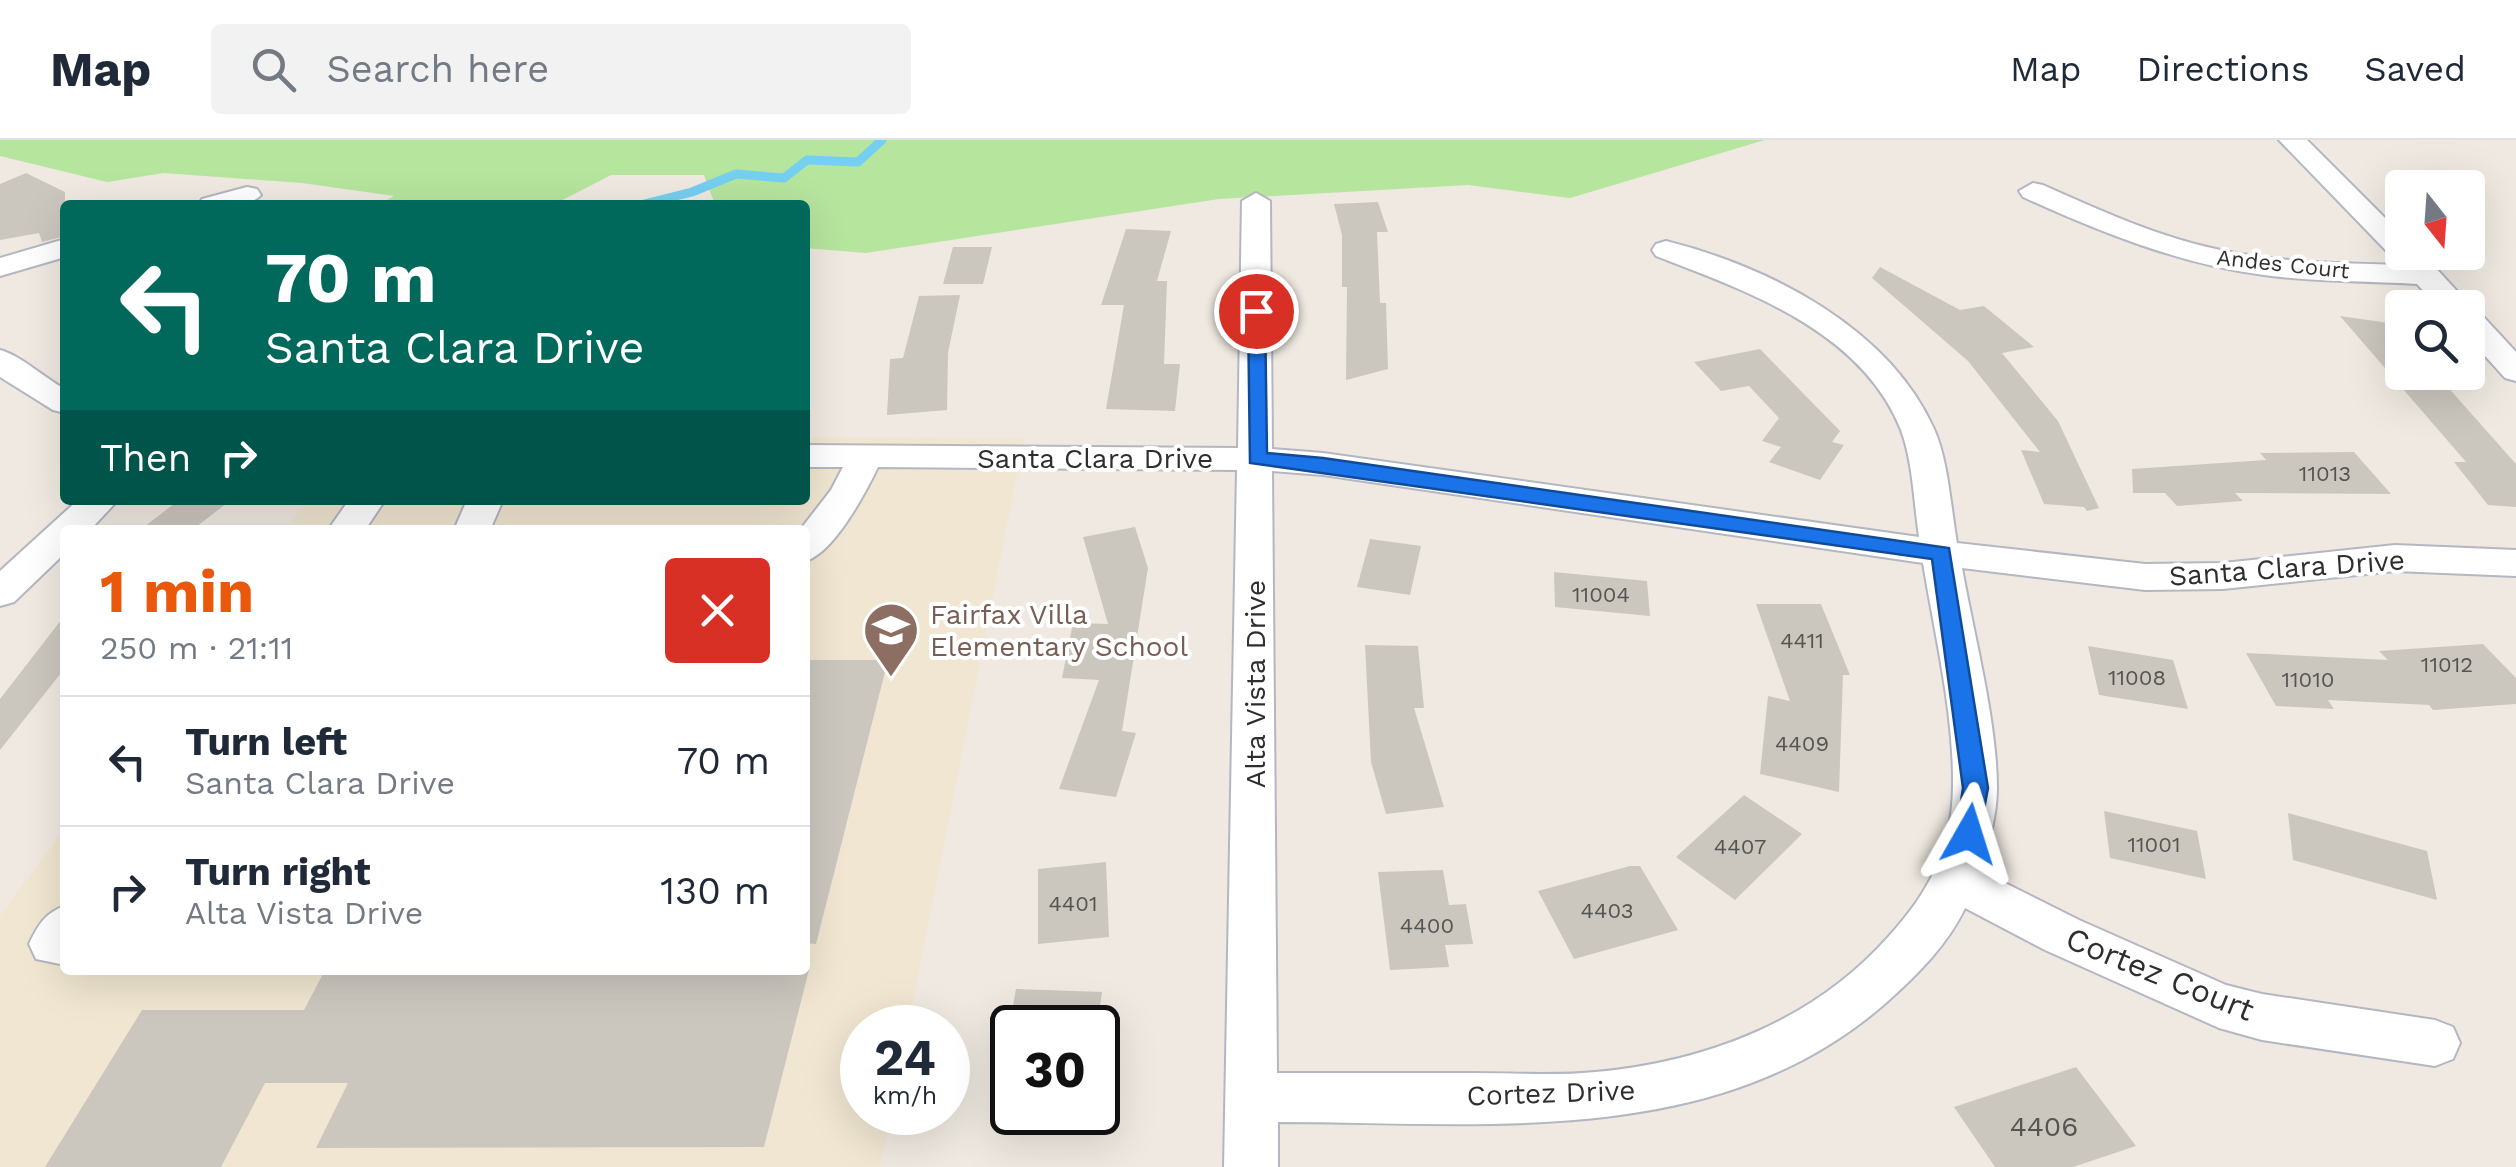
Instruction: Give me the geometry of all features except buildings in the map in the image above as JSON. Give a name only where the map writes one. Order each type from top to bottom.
[{"type":"street","points":[[2292,140],[2385,233]]},
{"type":"street","name":"Andes Court","points":[[2033,191],[2131,234],[2196,254],[2280,268],[2385,261]]},
{"type":"street","points":[[230,200],[247,195]]},
{"type":"street","name":"Alta Vista Drive","points":[[1251,1167],[1256,201]]},
{"type":"street","points":[[0,266],[60,249]]},
{"type":"street","name":"Cortez Drive","points":[[1252,1098],[1592,1097],[1656,1088],[1718,1071],[1803,1036],[1834,1017],[1894,965],[1940,913],[1969,834],[1975,788],[1942,553],[1919,432],[1901,395],[1872,361],[1829,324],[1782,296],[1666,250]]},
{"type":"street","points":[[2421,270],[2439,290]]},
{"type":"street","points":[[2485,337],[2516,370]]},
{"type":"street","points":[[0,360],[21,378],[60,400]]},
{"type":"street","name":"Santa Clara Drive","points":[[810,456],[1257,459],[1323,464],[1942,553],[2145,577],[2222,576],[2394,558],[2516,564]]},
{"type":"street","points":[[810,542],[847,494],[866,456]]},
{"type":"street","points":[[73,525],[95,505]]},
{"type":"street","points":[[0,592],[60,537]]},
{"type":"street","name":"Cortez Court","points":[[1955,880],[2062,935],[2219,1006],[2262,1018],[2435,1043]]},
{"type":"shaded area","name":"Fairfax Villa Elementary School","points":[[810,437],[1024,438],[912,1005],[840,1005],[840,1135],[887,1135],[880,1167],[0,1167],[0,916],[60,835],[60,975],[810,975],[810,525],[289,525],[303,505],[810,505]]},
{"type":"green space","points":[[0,140],[1765,140],[1570,198],[1468,185],[1219,199],[866,253],[810,248],[810,200],[713,200],[704,175],[611,175],[563,200],[387,200],[394,196],[302,183],[164,173],[107,182],[0,156]]},
{"type":"waterway","points":[[660,200],[736,174],[784,178],[807,160],[858,162],[882,140]]},
{"type":"place","name":"Fairfax Villa Elementary School","points":[[891,679]]},
{"type":"route","points":[[1256,311],[1257,459],[1323,464],[1942,553],[1964,688],[1975,788],[1969,834]]}]
